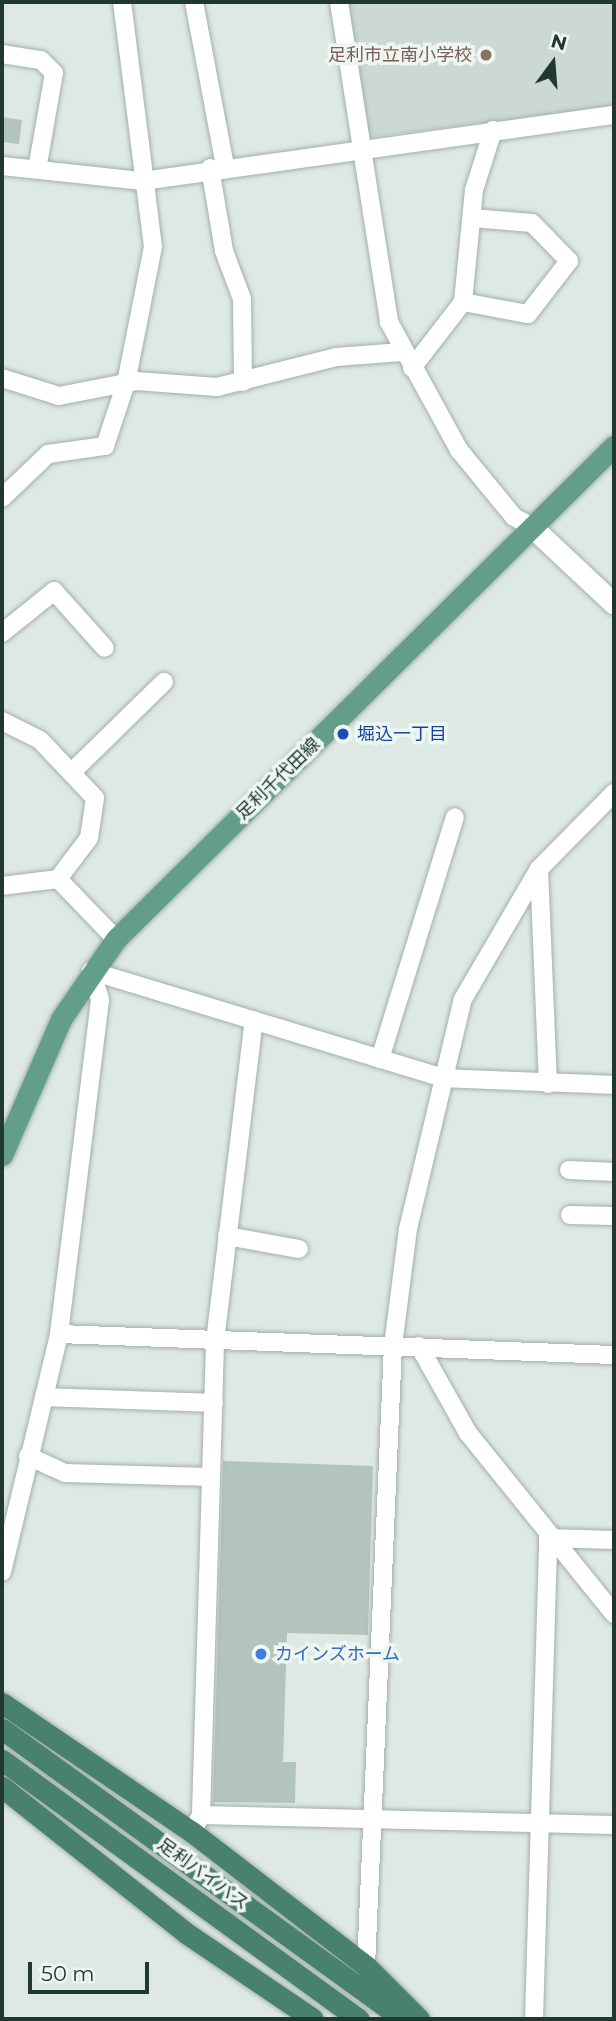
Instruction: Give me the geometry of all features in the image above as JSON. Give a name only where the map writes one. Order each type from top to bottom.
[{"type":"highway","points":[[2,1703],[196,1824],[366,1965],[419,2019]]},
{"type":"highway","name":"足利バイパス","points":[[2,1729],[403,2019]]},
{"type":"highway","name":"足利バイパス","points":[[2,1760],[359,2019]]},
{"type":"highway","points":[[2,1787],[186,1933],[313,2019]]},
{"type":"main road","name":"足利千代田線","points":[[2,1155],[43,1056],[91,971],[117,939],[614,446]]},
{"type":"street","points":[[2,498],[48,454],[106,446],[126,383],[153,247],[122,2]]},
{"type":"street","points":[[194,2],[218,167],[224,251],[242,299],[243,383]]},
{"type":"street","points":[[339,2],[362,147],[381,297],[402,352],[459,450],[514,517],[532,527],[614,604]]},
{"type":"street","points":[[2,54],[41,60],[54,73],[37,169]]},
{"type":"street","points":[[2,166],[143,181],[218,167],[614,114]]},
{"type":"street","points":[[412,368],[463,302],[472,218],[493,130]]},
{"type":"street","points":[[463,302],[528,314],[569,261],[532,223],[472,218]]},
{"type":"street","points":[[2,378],[59,396],[126,383],[243,383],[336,357],[402,352]]},
{"type":"street","points":[[2,633],[54,591],[105,648]]},
{"type":"street","points":[[74,771],[163,682]]},
{"type":"street","points":[[2,721],[40,740],[74,771],[95,798],[92,827],[58,879],[2,886]]},
{"type":"street","points":[[366,1965],[393,1346],[408,1230],[463,999],[539,869],[614,793]]},
{"type":"street","points":[[380,1059],[455,817]]},
{"type":"street","points":[[539,869],[548,1084]]},
{"type":"street","points":[[58,879],[117,939]]},
{"type":"street","points":[[91,971],[443,1078],[614,1085]]},
{"type":"street","points":[[2,1572],[59,1334],[100,999],[91,971]]},
{"type":"street","points":[[254,1020],[215,1340],[196,1824],[372,1819],[614,1825]]},
{"type":"street","points":[[569,1170],[614,1172]]},
{"type":"street","points":[[570,1214],[614,1216]]},
{"type":"street","points":[[228,1236],[299,1249]]},
{"type":"street","points":[[59,1334],[614,1355]]},
{"type":"street","points":[[419,1346],[468,1433],[548,1538],[614,1614]]},
{"type":"street","points":[[44,1396],[214,1403]]},
{"type":"street","points":[[28,1456],[65,1473],[211,1477]]},
{"type":"street","points":[[548,1538],[614,1540]]},
{"type":"street","points":[[534,2019],[548,1538]]},
{"type":"shaded area","name":"足利市立南小学校","points":[[348,2],[614,2],[614,107],[370,137]]},
{"type":"building","points":[[2,117],[22,120],[19,144],[2,142]]},
{"type":"building","points":[[223,1461],[373,1466],[368,1635],[287,1633],[283,1762],[296,1762],[295,1803],[213,1802]]},
{"type":"place","name":"足利市立南小学校","points":[[486,55]]},
{"type":"place","name":"堀込一丁目","points":[[343,734]]},
{"type":"place","name":"カインズホーム","points":[[261,1654]]}]
